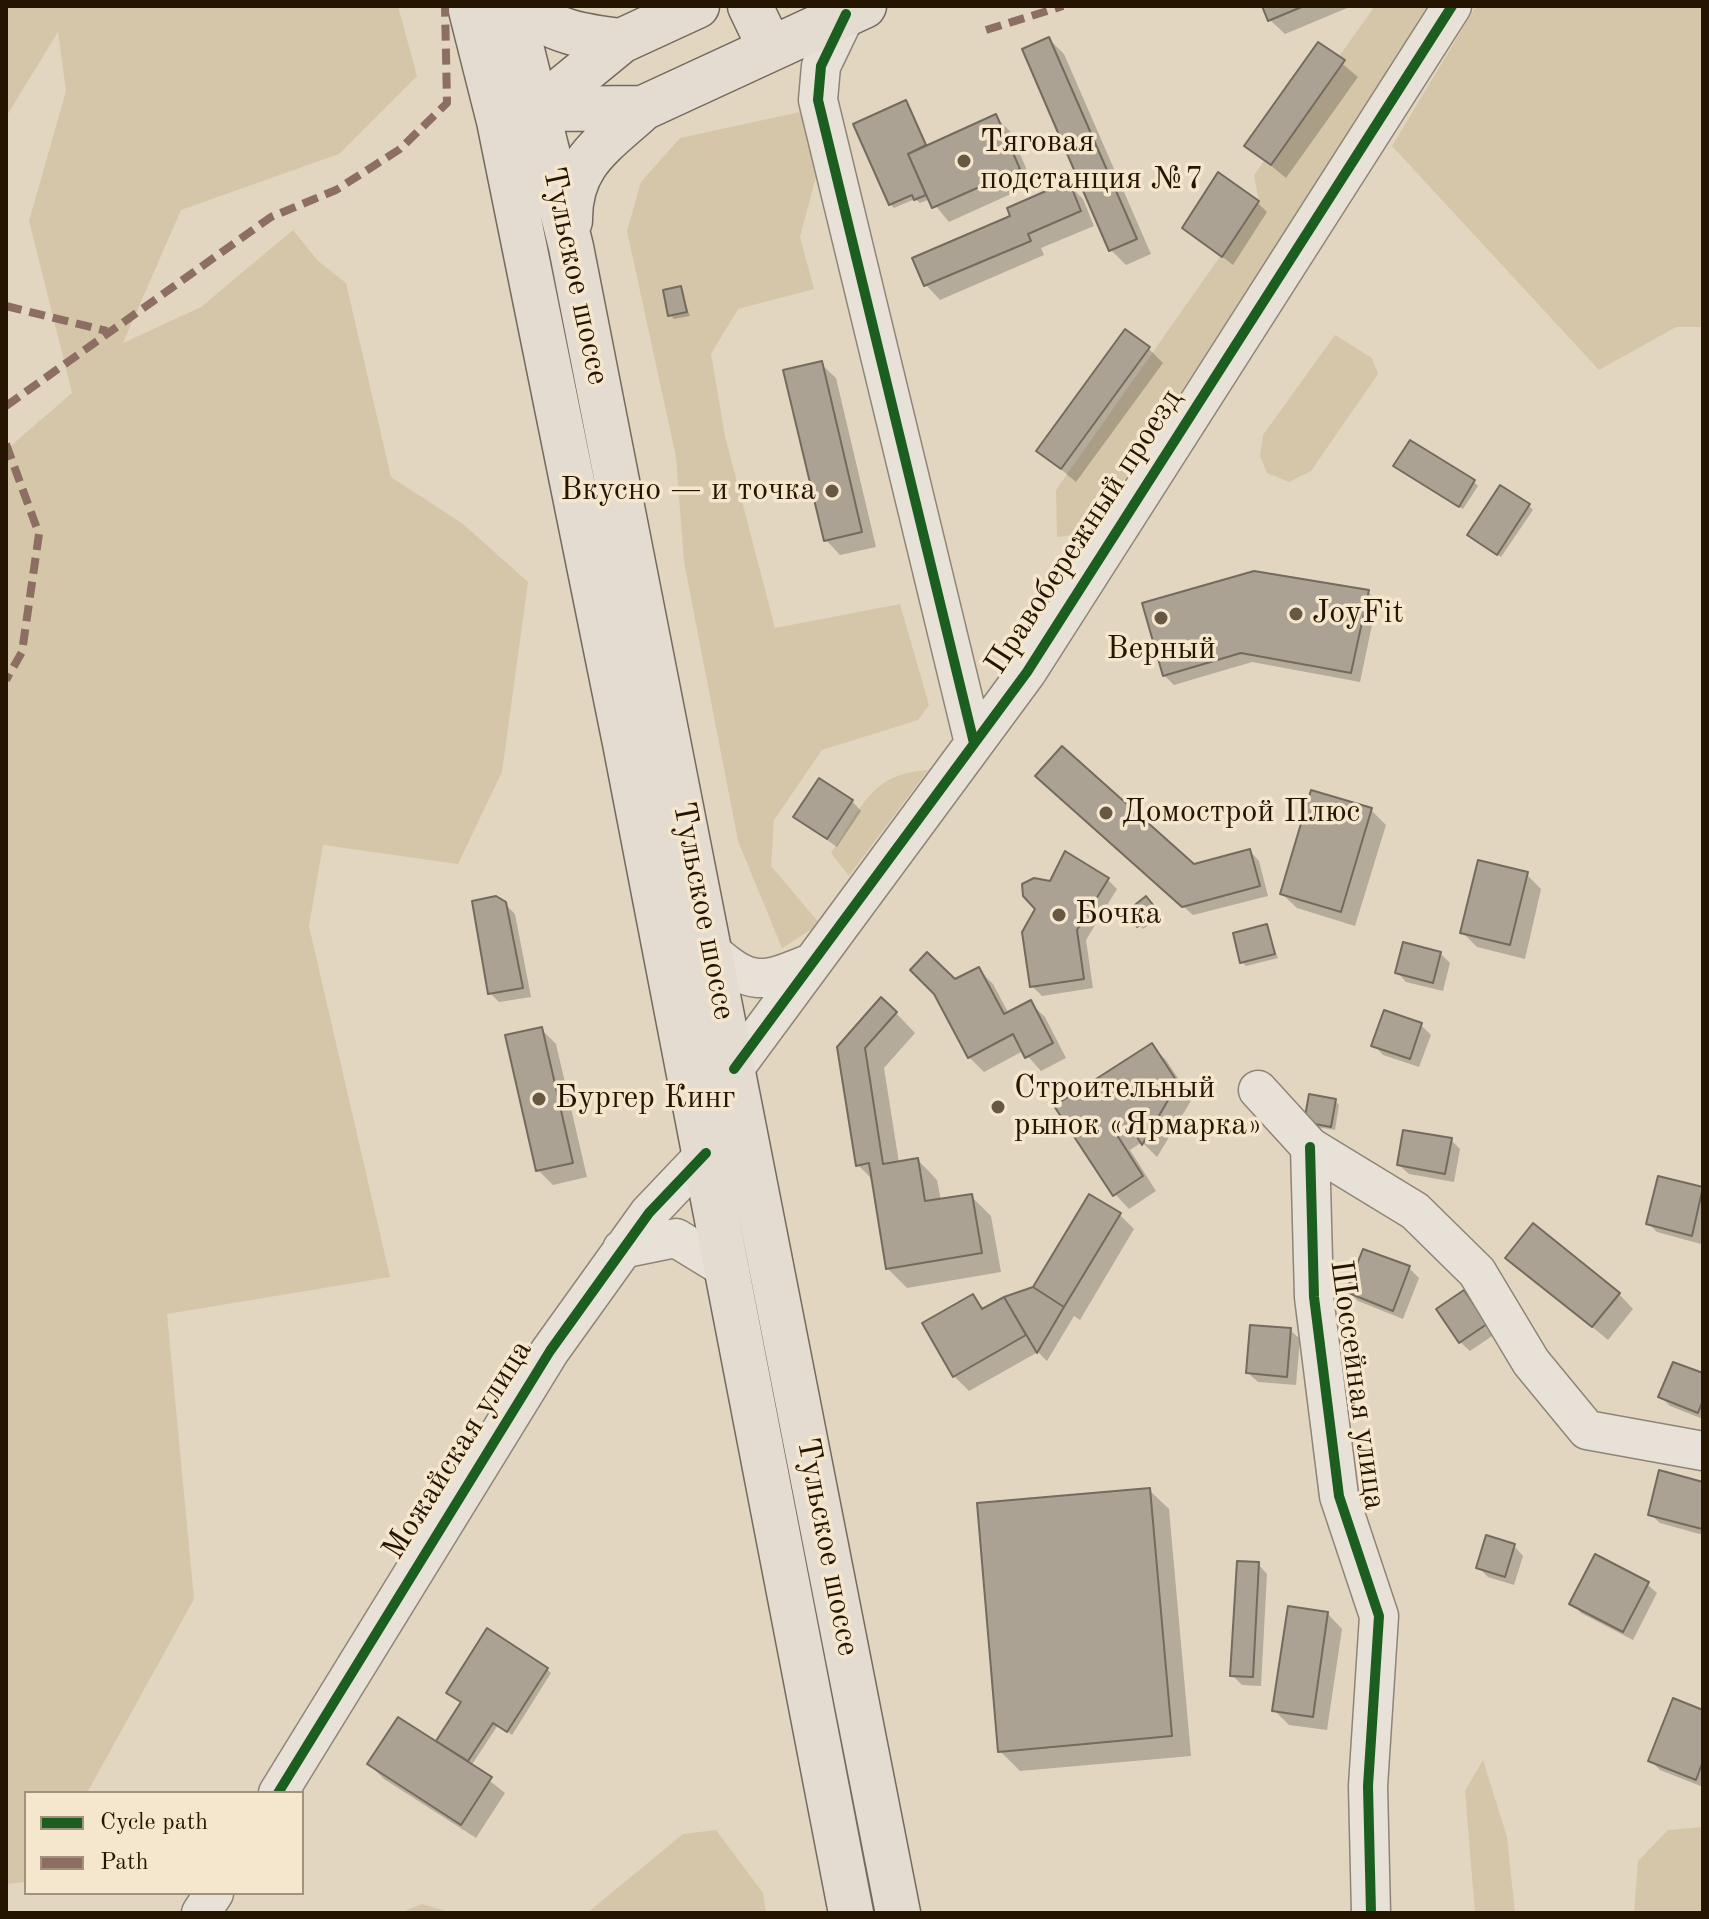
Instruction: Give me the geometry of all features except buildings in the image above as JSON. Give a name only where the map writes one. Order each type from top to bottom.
[{"type":"main road","name":"Тульское шоссе","points":[[470,6],[571,247],[898,1913]]},
{"type":"main road","name":"Тульское шоссе","points":[[511,6],[518,115],[706,1153],[851,1913]]},
{"type":"main road","points":[[525,6],[535,17],[580,35],[621,41]]},
{"type":"main road","points":[[518,115],[621,41],[697,6]]},
{"type":"main road","points":[[750,6],[770,48]]},
{"type":"main road","points":[[571,247],[570,205],[582,164],[643,108],[855,10]]},
{"type":"main road","points":[[518,115],[643,108]]},
{"type":"street","name":"Правобережный проезд","points":[[734,1069],[1027,672],[1452,6]]},
{"type":"street","points":[[855,10],[821,66],[818,100],[974,743]]},
{"type":"street","points":[[711,951],[735,973],[753,979],[781,975],[811,963]]},
{"type":"street","points":[[1258,1090],[1310,1147],[1415,1211],[1477,1272],[1531,1362],[1587,1430],[1703,1451]]},
{"type":"street","name":"Шоссейная улица","points":[[1310,1147],[1314,1297],[1339,1496],[1379,1616],[1368,1786],[1371,1913]]},
{"type":"street","name":"Можайская улица","points":[[279,1791],[550,1351],[649,1213],[706,1153]]},
{"type":"street","points":[[622,1249],[676,1238],[730,1271]]},
{"type":"street","points":[[201,1913],[213,1895]]},
{"type":"shaded area","points":[[6,6],[398,6],[417,76],[339,154],[181,210],[123,343],[201,307],[293,230],[318,261],[346,283],[391,477],[463,524],[528,582],[502,772],[458,864],[323,845],[309,926],[390,1277],[167,1314],[194,1599],[88,1791],[24,1791],[24,1882],[6,1884],[6,450],[72,393],[29,221],[66,91],[58,32],[6,117]]},
{"type":"shaded area","points":[[1375,6],[1430,6],[1090,533],[1057,537],[1056,490],[1259,201],[1254,175]]},
{"type":"shaded area","points":[[1476,6],[1703,6],[1703,327],[1676,327],[1599,370],[1392,146]]},
{"type":"shaded area","points":[[800,112],[817,173],[800,237],[814,289],[738,309],[711,354],[725,436],[775,628],[900,604],[929,705],[918,720],[822,750],[774,820],[771,866],[820,924],[782,948],[738,841],[684,562],[676,457],[627,231],[641,182],[680,138]]},
{"type":"shaded area","points":[[1335,335],[1372,358],[1378,374],[1311,471],[1289,482],[1267,473],[1260,456],[1263,435]]},
{"type":"shaded area","points":[[928,770],[849,876],[831,853],[860,808],[869,796],[892,778]]},
{"type":"shaded area","points":[[1483,1760],[1507,1837],[1515,1913],[1475,1913],[1465,1791]]},
{"type":"shaded area","points":[[1703,1827],[1703,1913],[1634,1913],[1638,1861],[1668,1830]]},
{"type":"shaded area","points":[[716,1830],[763,1893],[766,1913],[587,1913],[683,1834]]},
{"type":"shaded area","points":[[422,1904],[453,1913],[400,1913]]},
{"type":"marked path","points":[[6,406],[271,217],[336,190],[400,149],[447,103],[445,6]]},
{"type":"marked path","points":[[986,30],[1063,6]]},
{"type":"marked path","points":[[6,306],[107,331]]},
{"type":"marked path","points":[[6,444],[39,534],[22,652],[6,680]]},
{"type":"cycle path","points":[[734,1069],[1027,672],[1452,6]]},
{"type":"cycle path","points":[[846,14],[821,66],[818,100],[974,743]]},
{"type":"cycle path","points":[[1310,1147],[1314,1297],[1339,1496],[1379,1616],[1368,1786],[1371,1913]]},
{"type":"cycle path","points":[[279,1791],[550,1351],[649,1213],[706,1153]]},
{"type":"place","name":"Тяговая подстанция №7","points":[[964,161]]},
{"type":"place","name":"Вкусно — и точка","points":[[832,491]]},
{"type":"place","name":"JoyFit","points":[[1296,614]]},
{"type":"place","name":"Верный","points":[[1161,618]]},
{"type":"place","name":"Домострой Плюс","points":[[1106,813]]},
{"type":"place","name":"Бочка","points":[[1059,915]]},
{"type":"place","name":"Бургер Кинг","points":[[539,1099]]},
{"type":"place","name":"Строительный рынок «Ярмарка»","points":[[998,1107]]}]
